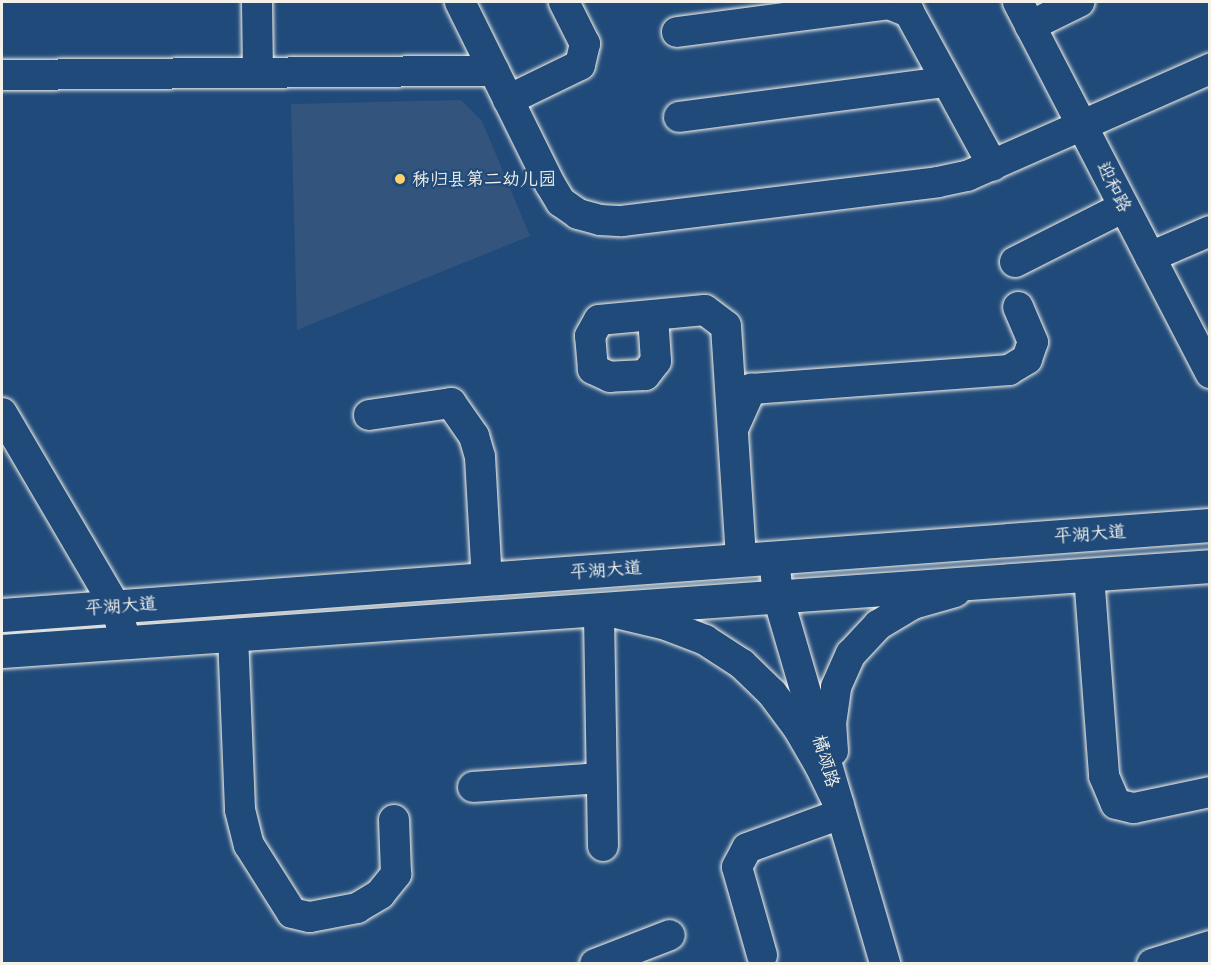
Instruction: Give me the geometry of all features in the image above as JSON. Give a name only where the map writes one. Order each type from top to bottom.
[{"type":"main road","name":"平湖大道","points":[[2,615],[112,600],[741,553],[774,558],[1209,525]]},
{"type":"main road","name":"平湖大道","points":[[2,651],[1209,566]]},
{"type":"street","points":[[258,2],[258,73]]},
{"type":"street","points":[[460,2],[561,202],[578,214],[600,220],[622,221],[938,182],[993,166],[1209,69]]},
{"type":"street","points":[[508,100],[580,65],[585,44],[564,2]]},
{"type":"street","points":[[1024,14],[1079,2]]},
{"type":"street","points":[[677,32],[889,4],[909,12],[993,166]]},
{"type":"street","name":"迎和路","points":[[1024,14],[1209,373]]},
{"type":"street","points":[[2,75],[494,71]]},
{"type":"street","points":[[679,117],[946,81]]},
{"type":"street","points":[[1015,262],[1124,207]]},
{"type":"street","points":[[1150,257],[1209,231]]},
{"type":"street","points":[[733,430],[751,389],[1009,370],[1027,359],[1033,342],[1018,307]]},
{"type":"street","points":[[653,315],[705,310],[726,326],[741,553]]},
{"type":"street","points":[[369,415],[451,403],[474,436],[480,457],[486,565]]},
{"type":"street","points":[[2,413],[112,600],[126,643]]},
{"type":"street","points":[[2,601],[112,600],[486,565],[741,553],[1209,513]]},
{"type":"street","name":"橘颂路","points":[[774,558],[778,597],[885,963]]},
{"type":"street","points":[[1089,575],[1104,776],[1116,804],[1134,808],[1209,792]]},
{"type":"street","points":[[840,809],[831,724],[836,687],[851,654],[878,625],[913,604],[1001,581]]},
{"type":"street","points":[[603,846],[599,609],[666,625],[705,640],[742,664],[772,693],[798,728],[840,809]]},
{"type":"street","points":[[233,635],[240,810],[249,845],[292,913],[310,917],[357,908],[380,894],[396,874],[394,820]]},
{"type":"street","points":[[473,787],[602,778]]},
{"type":"street","points":[[762,955],[737,867],[747,848],[840,809]]},
{"type":"street","points":[[595,963],[670,935]]},
{"type":"street","points":[[1152,963],[1209,946]]},
{"type":"shaded area","name":"秭归县第二幼儿园","points":[[461,100],[482,121],[530,236],[297,330],[291,104]]},
{"type":"place","name":"秭归县第二幼儿园","points":[[400,179]]}]
